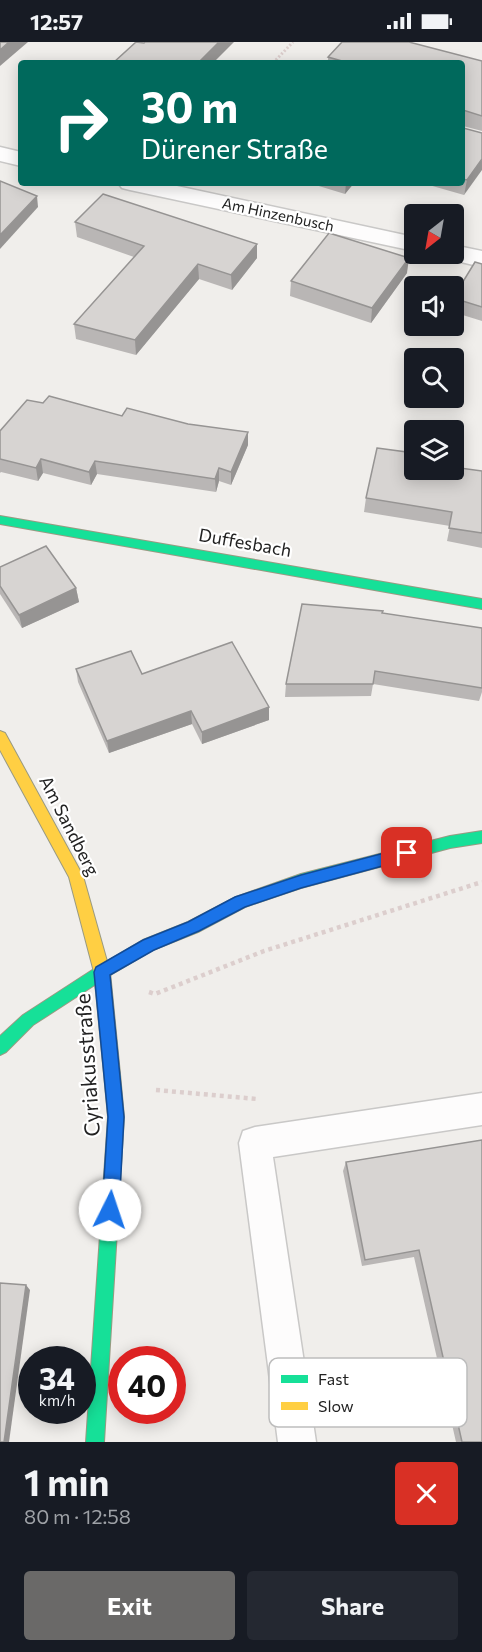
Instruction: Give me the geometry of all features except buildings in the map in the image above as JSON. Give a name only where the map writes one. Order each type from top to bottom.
[{"type":"street","points":[[0,154],[18,158]]},
{"type":"street","name":"Am Hinzenbusch","points":[[147,186],[404,242]]},
{"type":"street","points":[[464,255],[482,259]]},
{"type":"street","name":"Duffesbach","points":[[0,520],[177,549],[482,604]]},
{"type":"street","name":"Am Sandberg","points":[[0,737],[76,876],[102,972]]},
{"type":"street","points":[[0,1047],[28,1020],[102,972],[148,945],[193,927],[241,902],[301,881],[450,842],[482,837]]},
{"type":"street","name":"Cyriakusstraße","points":[[96,1442],[116,1117],[102,972]]},
{"type":"lane","points":[[285,1358],[255,1143],[482,1109]]},
{"type":"lane","points":[[295,1427],[297,1442]]},
{"type":"path","points":[[276,60],[293,42]]},
{"type":"path","points":[[102,972],[155,994],[264,951],[482,882]]},
{"type":"path","points":[[114,1087],[257,1099]]},
{"type":"traffic: fast","points":[[0,520],[482,604]]},
{"type":"traffic: fast","points":[[0,1047],[28,1020],[102,972],[148,945],[193,927],[241,902],[301,881],[450,842],[482,837]]},
{"type":"traffic: fast","points":[[95,1442],[116,1117],[112,1074]]},
{"type":"traffic: slow","points":[[0,737],[76,876],[102,972],[112,1074]]},
{"type":"route","points":[[110,1210],[116,1117],[102,972],[148,945],[193,927],[241,902],[301,881],[407,853]]}]
